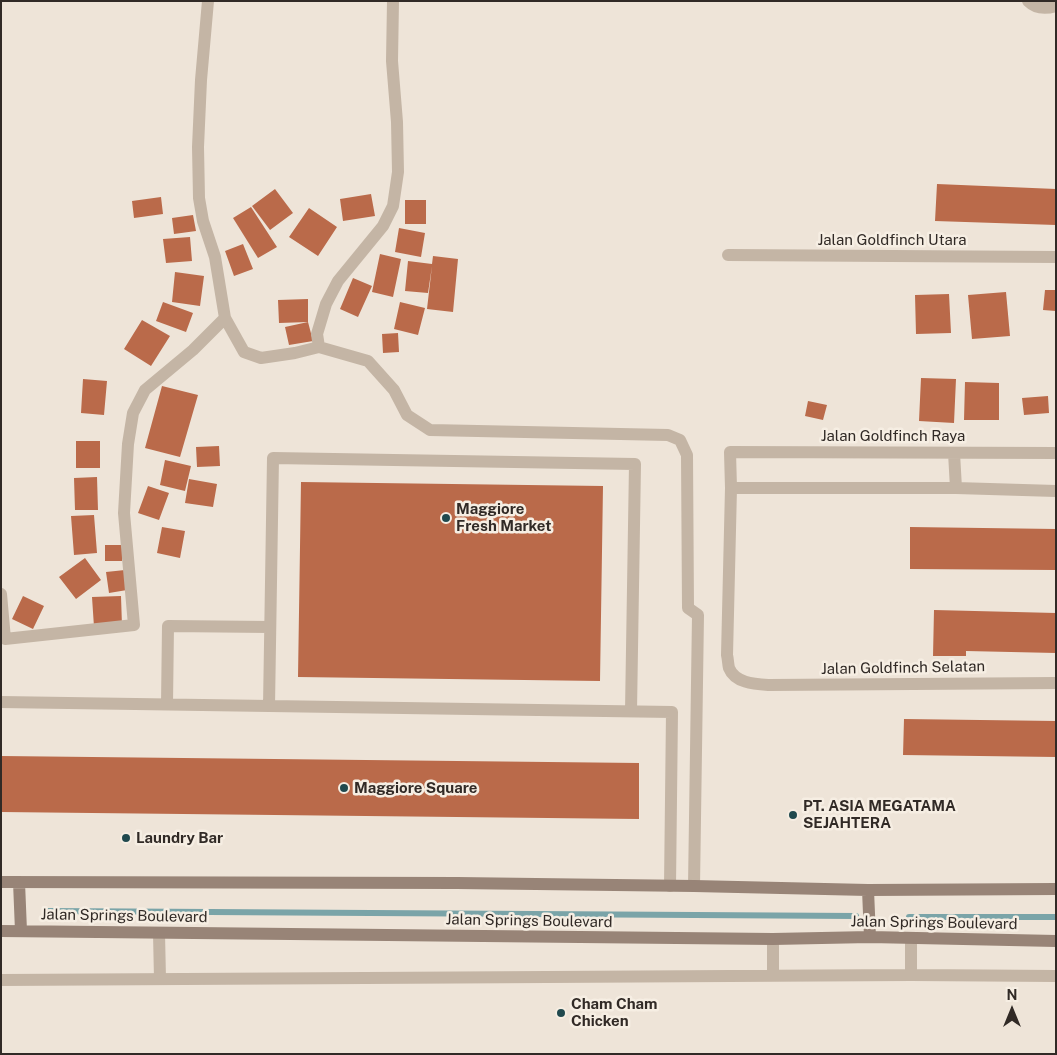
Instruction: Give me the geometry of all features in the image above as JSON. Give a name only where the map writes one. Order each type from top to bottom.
[{"type":"main road","points":[[1,882],[456,883],[868,890],[1056,889]]},
{"type":"main road","points":[[19,882],[21,931]]},
{"type":"main road","points":[[868,890],[870,937]]},
{"type":"main road","name":"Jalan Springs Boulevard","points":[[1,931],[773,939],[870,937],[1056,941]]},
{"type":"street","points":[[208,1],[201,80],[198,147],[199,198],[203,221],[215,257],[225,318],[244,352],[261,358],[319,347],[368,362],[394,390],[407,415],[430,430],[668,435],[680,440],[687,455],[688,608],[698,615],[694,886]]},
{"type":"street","points":[[319,347],[317,334],[326,304],[338,281],[383,226],[393,206],[398,172],[397,122],[392,61],[392,1]]},
{"type":"street","points":[[1028,1],[1033,6],[1046,9],[1056,6]]},
{"type":"street","name":"Jalan Goldfinch Utara","points":[[728,255],[1056,257]]},
{"type":"street","points":[[1,594],[5,639],[134,625],[124,513],[128,444],[133,414],[145,390],[194,350],[225,318]]},
{"type":"street","name":"Jalan Goldfinch Raya","points":[[731,488],[730,452],[1056,453]]},
{"type":"street","points":[[954,453],[956,488]]},
{"type":"street","points":[[269,706],[273,458],[635,464],[631,711]]},
{"type":"street","points":[[731,488],[956,488],[1056,491]]},
{"type":"street","name":"Jalan Goldfinch Selatan","points":[[731,488],[727,656],[729,669],[738,679],[750,684],[768,686],[1056,683]]},
{"type":"street","points":[[167,704],[168,626],[270,627]]},
{"type":"street","points":[[1,702],[672,712],[670,886]]},
{"type":"street","points":[[159,933],[160,979]]},
{"type":"street","points":[[911,938],[911,975]]},
{"type":"street","points":[[773,939],[773,976]]},
{"type":"street","points":[[1,980],[911,975],[1056,976]]},
{"type":"building","points":[[937,184],[1056,189],[1056,225],[935,221]]},
{"type":"building","points":[[275,189],[293,213],[270,230],[252,206]]},
{"type":"building","points":[[371,194],[375,216],[343,221],[340,199]]},
{"type":"building","points":[[161,197],[163,214],[134,218],[132,201]]},
{"type":"building","points":[[405,200],[426,200],[426,224],[405,224]]},
{"type":"building","points":[[251,207],[277,247],[258,258],[233,218]]},
{"type":"building","points":[[309,208],[337,227],[318,256],[289,237]]},
{"type":"building","points":[[193,215],[196,231],[174,234],[172,218]]},
{"type":"building","points":[[399,228],[425,233],[421,257],[395,252]]},
{"type":"building","points":[[190,237],[192,261],[166,263],[163,239]]},
{"type":"building","points":[[243,244],[253,269],[234,276],[225,251]]},
{"type":"building","points":[[380,254],[401,259],[393,297],[372,292]]},
{"type":"building","points":[[433,256],[458,259],[453,312],[427,309],[432,266],[428,293],[405,291],[408,261],[432,264]]},
{"type":"building","points":[[175,272],[204,276],[200,306],[172,302]]},
{"type":"building","points":[[353,278],[372,286],[358,317],[340,309]]},
{"type":"building","points":[[1045,290],[1056,290],[1056,311],[1043,310]]},
{"type":"building","points":[[1006,292],[1010,336],[972,339],[968,295]]},
{"type":"building","points":[[949,294],[951,333],[916,334],[915,295]]},
{"type":"building","points":[[308,299],[308,322],[279,323],[278,300]]},
{"type":"building","points":[[163,302],[193,313],[186,332],[156,321]]},
{"type":"building","points":[[400,302],[425,308],[418,335],[394,329]]},
{"type":"building","points":[[142,320],[170,336],[151,366],[124,349]]},
{"type":"building","points":[[308,322],[313,341],[289,345],[285,327]]},
{"type":"building","points":[[398,333],[399,352],[383,353],[382,334]]},
{"type":"building","points":[[921,378],[956,379],[954,423],[919,421]]},
{"type":"building","points":[[83,379],[107,381],[104,415],[81,413]]},
{"type":"building","points":[[965,382],[999,383],[999,420],[964,420]]},
{"type":"building","points":[[162,386],[198,395],[180,457],[145,448]]},
{"type":"building","points":[[1048,396],[1049,413],[1024,415],[1022,398]]},
{"type":"building","points":[[808,401],[827,405],[823,420],[805,416]]},
{"type":"building","points":[[76,441],[100,441],[100,468],[76,468]]},
{"type":"building","points":[[219,446],[220,466],[197,467],[196,447]]},
{"type":"building","points":[[165,460],[191,466],[185,491],[160,485]]},
{"type":"building","points":[[97,477],[98,510],[75,510],[74,478]]},
{"type":"building","points":[[189,479],[217,484],[213,507],[185,503]]},
{"type":"building","points":[[301,482],[603,486],[600,681],[298,677]]},
{"type":"building","points":[[148,486],[169,493],[159,520],[138,513]]},
{"type":"building","points":[[94,515],[97,553],[74,555],[71,516]]},
{"type":"building","points":[[162,527],[185,531],[180,558],[157,553]]},
{"type":"building","points":[[910,527],[1056,529],[1056,570],[910,569]]},
{"type":"building","points":[[105,545],[122,545],[122,561],[105,561]]},
{"type":"building","points":[[85,558],[101,580],[76,599],[59,577]]},
{"type":"building","points":[[125,570],[127,590],[109,593],[106,572]]},
{"type":"building","points":[[23,596],[44,606],[33,629],[12,619]]},
{"type":"building","points":[[121,596],[122,626],[94,627],[92,597]]},
{"type":"building","points":[[934,610],[1056,613],[1056,653],[966,651],[966,656],[933,656]]},
{"type":"building","points":[[904,719],[1056,721],[1056,757],[903,755]]},
{"type":"building","name":"Maggiore Square","points":[[1,756],[639,763],[639,819],[1,812]]},
{"type":"waterway","points":[[48,911],[856,916]]},
{"type":"waterway","points":[[909,917],[1056,917]]},
{"type":"place","name":"Maggiore Fresh Market","points":[[446,518]]},
{"type":"place","name":"Maggiore Square","points":[[344,788]]},
{"type":"place","name":"PT. ASIA MEGATAMA SEJAHTERA","points":[[793,815]]},
{"type":"place","name":"Laundry Bar","points":[[126,838]]},
{"type":"place","name":"Cham Cham Chicken","points":[[561,1013]]}]
